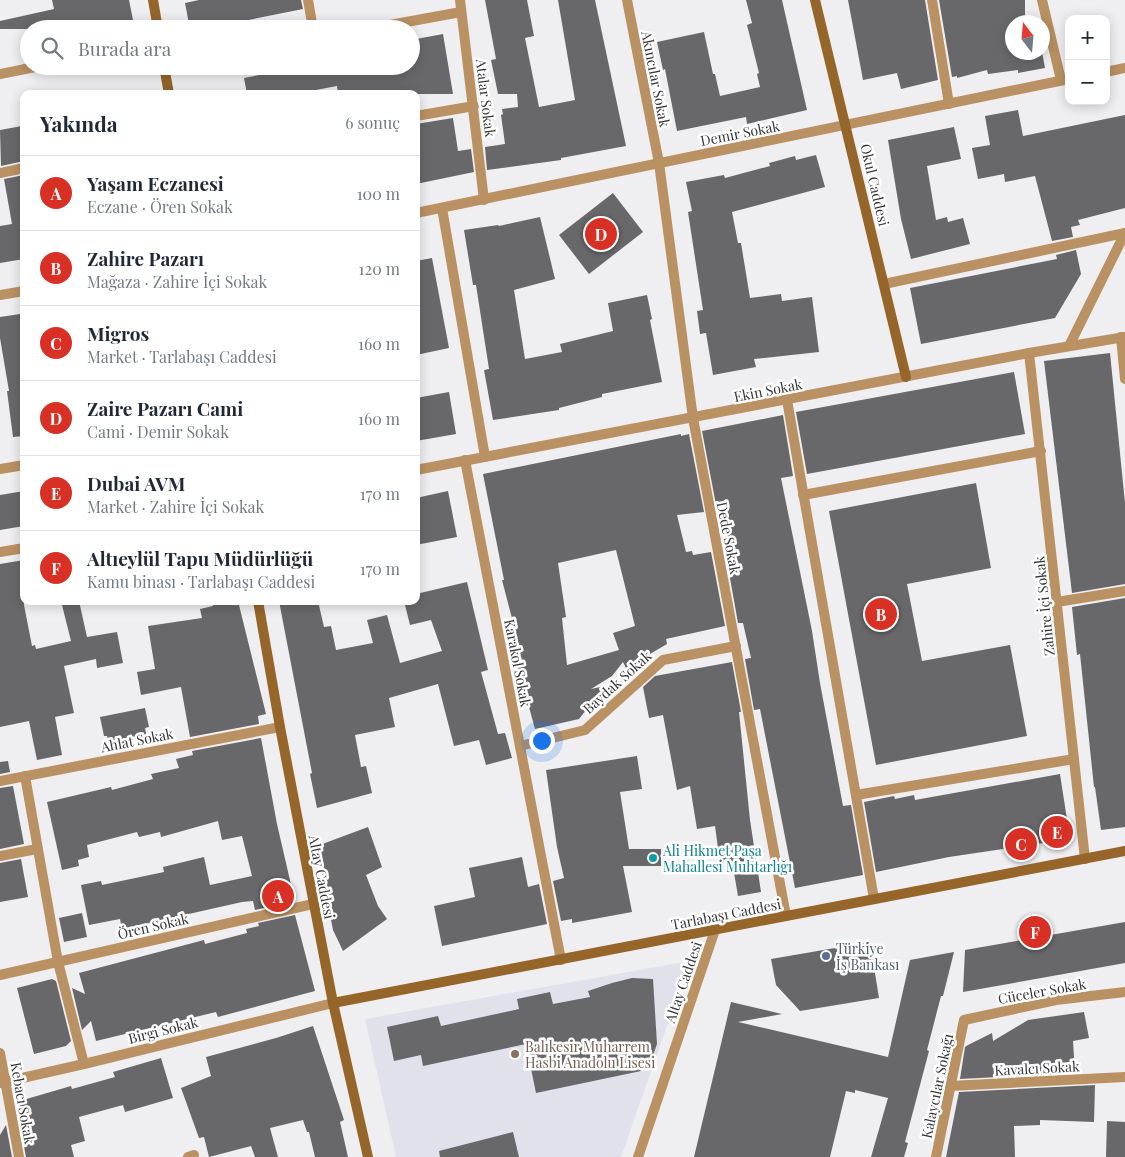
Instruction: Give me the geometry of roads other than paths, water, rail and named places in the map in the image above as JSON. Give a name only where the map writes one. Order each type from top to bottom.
[{"type":"main road","points":[[153,0],[156,20]]},
{"type":"main road","name":"Okul Caddesi","points":[[815,0],[906,377]]},
{"type":"main road","points":[[166,75],[168,90]]},
{"type":"main road","name":"Altay Caddesi","points":[[259,605],[332,1003],[368,1157]]},
{"type":"main road","name":"Tarlabaşı Caddesi","points":[[332,1003],[1125,851]]},
{"type":"street","points":[[308,0],[311,20]]},
{"type":"street","name":"Atalar Sokak","points":[[460,0],[484,200]]},
{"type":"street","name":"Akıncılar Sokak","points":[[627,0],[659,164]]},
{"type":"street","points":[[932,0],[949,104]]},
{"type":"street","points":[[1042,0],[1065,80]]},
{"type":"street","points":[[417,20],[461,12]]},
{"type":"street","points":[[1110,71],[1125,68]]},
{"type":"street","points":[[0,74],[20,70]]},
{"type":"street","name":"Demir Sokak","points":[[420,213],[1065,80]]},
{"type":"street","points":[[420,115],[474,106]]},
{"type":"street","name":"Dede Sokak","points":[[659,164],[693,418],[786,916]]},
{"type":"street","points":[[0,173],[20,169]]},
{"type":"street","points":[[442,208],[486,457]]},
{"type":"street","points":[[884,284],[1125,233]]},
{"type":"street","points":[[1069,346],[1125,233]]},
{"type":"street","points":[[0,295],[20,292]]},
{"type":"street","points":[[1123,337],[1125,379]]},
{"type":"street","name":"Ekin Sokak","points":[[420,469],[1123,337]]},
{"type":"street","name":"Zahire İçi Sokak","points":[[1030,353],[1085,859]]},
{"type":"street","points":[[787,400],[874,899]]},
{"type":"street","points":[[803,495],[1041,450]]},
{"type":"street","name":"Karakol Sokak","points":[[465,460],[561,960]]},
{"type":"street","points":[[0,469],[20,466]]},
{"type":"street","points":[[0,552],[20,549]]},
{"type":"street","points":[[1057,602],[1125,591]]},
{"type":"street","name":"Baydak Sokak","points":[[520,746],[585,730],[663,660],[736,646]]},
{"type":"street","name":"Ahlat Sokak","points":[[0,780],[280,727]]},
{"type":"street","points":[[856,795],[1074,759]]},
{"type":"street","points":[[25,776],[58,962],[84,1064]]},
{"type":"street","points":[[0,856],[37,849]]},
{"type":"street","name":"Ören Sokak","points":[[0,975],[313,904]]},
{"type":"street","name":"Altay Caddesi","points":[[638,1157],[715,930]]},
{"type":"street","name":"Cüceler Sokak","points":[[964,1020],[1056,1000],[1125,992]]},
{"type":"street","name":"Birgi Sokak","points":[[3,1082],[332,1003]]},
{"type":"street","name":"Kalaycılar Sokağı","points":[[936,1157],[964,1020]]},
{"type":"street","name":"Kebacı Sokak","points":[[0,1053],[3,1082],[19,1157]]},
{"type":"street","name":"Kavalcı Sokak","points":[[950,1086],[1125,1077]]},
{"type":"place","name":"Zaire Pazarı Cami","points":[[601,234]]},
{"type":"place","name":"Zahire Pazarı","points":[[881,614]]},
{"type":"place","name":"Dubai AVM","points":[[1057,832]]},
{"type":"place","name":"Migros","points":[[1021,844]]},
{"type":"place","name":"Ali Hikmet Paşa Mahallesi Muhtarlığı","points":[[653,858]]},
{"type":"place","name":"Yaşam Eczanesi","points":[[278,896]]},
{"type":"place","name":"Altıeylül Tapu Müdürlüğü","points":[[1035,932]]},
{"type":"place","name":"Türkiye İş Bankası","points":[[826,956]]},
{"type":"place","name":"Balıkesir Muharrem Hasbi Anadolu Lisesi","points":[[515,1054]]}]
